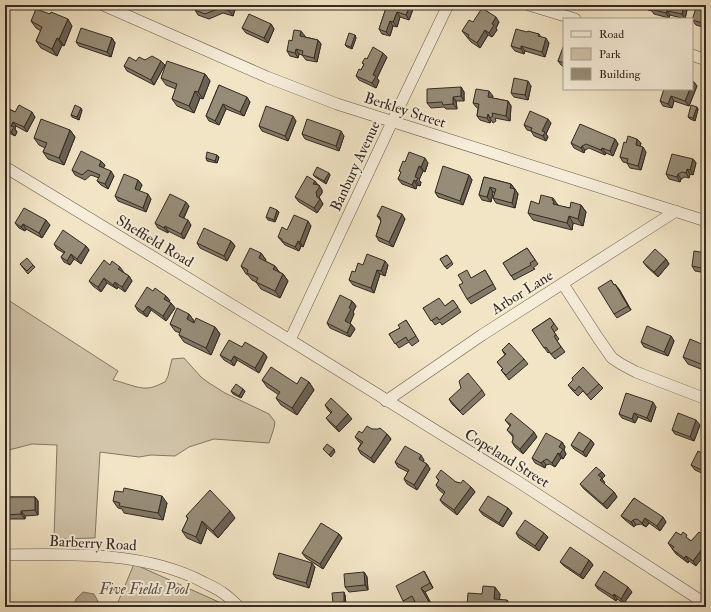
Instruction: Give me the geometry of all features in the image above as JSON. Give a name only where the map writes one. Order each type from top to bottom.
[{"type":"street","name":"Berkley Street","points":[[103,5],[267,77],[337,104],[706,221]]},
{"type":"street","name":"Banbury Avenue","points":[[290,340],[448,5]]},
{"type":"street","points":[[529,5],[572,18]]},
{"type":"street","points":[[693,55],[706,60]]},
{"type":"street","name":"Sheffield Road","points":[[5,167],[290,340]]},
{"type":"street","name":"Arbor Lane","points":[[386,400],[482,335],[676,211]]},
{"type":"street","points":[[563,284],[612,358],[636,372],[706,398]]},
{"type":"street","name":"Copeland Street","points":[[290,340],[517,482],[706,604]]},
{"type":"street","name":"Barberry Road","points":[[5,555],[117,557],[142,561],[174,569],[198,579],[222,592],[239,607]]},
{"type":"green space","points":[[5,298],[118,371],[113,380],[139,387],[154,387],[165,382],[172,359],[184,358],[201,377],[209,383],[225,393],[269,414],[275,422],[269,443],[214,439],[189,447],[175,456],[151,455],[139,457],[100,452],[95,538],[54,539],[57,445],[32,444],[5,451]]},
{"type":"green space","name":"Five Fields Pool","points":[[134,564],[230,607],[116,607]]},
{"type":"shaded area","points":[[83,592],[94,594],[101,607],[73,607],[76,599]]},
{"type":"building","points":[[197,5],[232,5],[229,11],[220,8],[205,14],[195,10]]},
{"type":"building","points":[[387,5],[410,5],[406,15],[397,12],[393,22],[390,21],[386,32],[379,29]]},
{"type":"building","points":[[645,5],[684,5],[682,14],[667,11],[666,13],[650,9],[651,7]]},
{"type":"building","points":[[697,5],[706,5],[706,24],[693,20]]},
{"type":"building","points":[[482,8],[496,17],[492,24],[494,25],[489,33],[485,30],[477,43],[468,37],[469,35],[462,31],[469,20],[473,22]]},
{"type":"building","points":[[36,9],[50,14],[51,12],[68,19],[59,39],[57,38],[52,49],[36,41],[42,27],[31,21]]},
{"type":"building","points":[[249,14],[271,24],[264,38],[242,28]]},
{"type":"building","points":[[81,28],[112,38],[107,52],[76,42]]},
{"type":"building","points":[[516,29],[539,34],[538,36],[546,38],[542,52],[521,46],[521,49],[511,46]]},
{"type":"building","points":[[294,30],[301,31],[300,36],[318,40],[314,58],[302,55],[303,51],[296,49],[295,53],[287,51],[289,40],[292,41]]},
{"type":"building","points":[[349,33],[355,35],[351,47],[345,45]]},
{"type":"building","points":[[373,47],[383,53],[373,75],[376,76],[372,83],[356,76],[359,69],[361,70],[364,64],[362,63],[365,58],[367,59]]},
{"type":"building","points":[[563,47],[563,63],[558,61]]},
{"type":"building","points":[[152,56],[161,61],[151,80],[124,66],[129,57],[136,61],[139,57],[145,60]]},
{"type":"building","points":[[167,61],[205,74],[198,92],[195,91],[189,106],[172,99],[177,84],[161,78]]},
{"type":"building","points":[[514,78],[528,81],[525,95],[511,93]]},
{"type":"building","points":[[219,85],[247,97],[240,112],[223,104],[215,121],[206,116]]},
{"type":"building","points":[[461,87],[461,96],[453,97],[453,104],[443,105],[442,102],[427,103],[427,89]]},
{"type":"building","points":[[476,89],[489,91],[488,97],[508,101],[506,116],[492,113],[493,116],[490,118],[488,114],[487,118],[477,116],[479,104],[473,103]]},
{"type":"building","points":[[664,90],[690,90],[685,101],[671,96],[668,104],[660,101]]},
{"type":"building","points":[[706,95],[706,104],[703,103]]},
{"type":"building","points":[[19,105],[32,112],[24,127],[13,122],[11,126],[14,127],[11,132],[5,128],[5,107],[15,112]]},
{"type":"building","points":[[75,105],[81,108],[77,117],[71,115]]},
{"type":"building","points":[[691,105],[697,107],[693,118],[688,117]]},
{"type":"building","points":[[266,106],[293,116],[285,136],[259,126]]},
{"type":"building","points":[[530,111],[548,119],[542,131],[545,132],[543,136],[531,131],[532,128],[524,125]]},
{"type":"building","points":[[41,119],[70,130],[59,158],[43,152],[47,143],[34,138]]},
{"type":"building","points":[[307,119],[341,131],[336,146],[302,134]]},
{"type":"building","points":[[580,124],[615,139],[610,151],[602,148],[601,150],[586,144],[581,148],[571,143]]},
{"type":"building","points":[[628,136],[637,139],[636,145],[643,147],[638,166],[627,163],[628,159],[620,157],[624,142],[626,143]]},
{"type":"building","points":[[81,151],[101,161],[99,166],[111,171],[105,184],[97,181],[100,175],[88,170],[82,175],[72,170]]},
{"type":"building","points":[[207,152],[217,155],[215,161],[206,158]]},
{"type":"building","points":[[409,152],[425,158],[421,167],[419,166],[415,177],[418,178],[416,181],[414,180],[412,185],[398,179],[403,161],[405,162]]},
{"type":"building","points":[[672,154],[693,159],[690,170],[687,169],[686,173],[682,172],[678,174],[677,177],[666,174]]},
{"type":"building","points":[[443,166],[469,175],[460,201],[435,192]]},
{"type":"building","points":[[317,167],[329,173],[324,181],[313,175]]},
{"type":"building","points":[[124,174],[138,180],[135,189],[148,194],[143,208],[115,196]]},
{"type":"building","points":[[307,176],[315,181],[313,184],[319,185],[316,192],[317,197],[320,199],[314,208],[295,197]]},
{"type":"building","points":[[484,177],[511,184],[510,188],[515,189],[512,203],[493,198],[496,189],[490,187],[487,197],[479,195]]},
{"type":"building","points":[[170,194],[186,202],[179,216],[188,220],[181,234],[155,223]]},
{"type":"building","points":[[541,195],[553,198],[553,204],[570,208],[571,202],[581,205],[578,219],[569,216],[567,223],[528,213],[531,201],[539,204]]},
{"type":"building","points":[[382,206],[402,214],[389,242],[376,236],[381,221],[380,217],[377,216]]},
{"type":"building","points":[[270,207],[277,210],[274,220],[266,217]]},
{"type":"building","points":[[24,208],[46,220],[39,233],[23,224],[21,227],[15,223]]},
{"type":"building","points":[[294,215],[308,221],[300,242],[298,241],[295,247],[282,241],[282,239],[278,237],[282,227],[287,230]]},
{"type":"building","points":[[204,228],[231,241],[224,256],[197,243]]},
{"type":"building","points":[[63,230],[86,246],[77,259],[71,254],[67,261],[61,257],[65,252],[54,244]]},
{"type":"building","points":[[250,248],[261,253],[259,258],[275,266],[273,269],[283,274],[275,291],[256,282],[258,278],[247,273],[248,270],[241,266]]},
{"type":"building","points":[[527,248],[535,260],[530,263],[531,265],[511,276],[503,263]]},
{"type":"building","points":[[655,249],[666,259],[654,272],[643,262]]},
{"type":"building","points":[[694,251],[706,253],[706,269],[692,266]]},
{"type":"building","points":[[367,254],[385,261],[381,271],[377,270],[371,288],[349,280],[352,271],[355,272],[358,263],[363,265]]},
{"type":"building","points":[[447,255],[452,262],[445,267],[440,259]]},
{"type":"building","points":[[27,258],[33,265],[27,271],[20,264]]},
{"type":"building","points":[[104,260],[110,265],[112,261],[120,267],[118,269],[129,276],[122,287],[115,282],[113,285],[104,278],[98,287],[89,281]]},
{"type":"building","points":[[467,270],[471,278],[485,270],[493,284],[467,299],[459,285],[463,283],[458,275]]},
{"type":"building","points":[[611,280],[628,306],[614,314],[598,288]]},
{"type":"building","points":[[147,287],[153,291],[155,288],[166,296],[164,299],[171,303],[163,316],[148,306],[143,312],[135,306]]},
{"type":"building","points":[[340,295],[352,301],[349,308],[351,309],[345,321],[351,324],[347,333],[327,323]]},
{"type":"building","points":[[439,298],[445,306],[453,300],[458,307],[439,320],[437,317],[431,321],[423,308]]},
{"type":"building","points":[[177,308],[189,314],[187,319],[194,323],[196,318],[215,327],[206,348],[179,335],[181,329],[170,324]]},
{"type":"building","points":[[550,318],[554,324],[551,327],[556,335],[554,336],[561,347],[551,354],[546,347],[544,348],[532,330]]},
{"type":"building","points":[[406,320],[416,336],[408,341],[406,337],[395,344],[389,334],[400,328],[398,325]]},
{"type":"building","points":[[647,326],[671,336],[664,352],[641,342]]},
{"type":"building","points":[[690,339],[704,345],[706,339],[706,366],[683,357]]},
{"type":"building","points":[[229,340],[242,347],[245,342],[264,353],[255,368],[234,356],[231,361],[220,355]]},
{"type":"building","points":[[509,343],[524,359],[506,375],[501,370],[503,369],[497,362],[506,354],[502,350]]},
{"type":"building","points":[[271,367],[297,384],[301,377],[309,382],[292,408],[276,398],[280,392],[262,380]]},
{"type":"building","points":[[583,367],[599,384],[587,395],[579,386],[575,391],[568,385],[573,380],[572,378]]},
{"type":"building","points":[[468,373],[482,390],[460,411],[449,399],[461,388],[459,381]]},
{"type":"building","points":[[236,384],[243,389],[239,396],[231,391]]},
{"type":"building","points":[[626,393],[653,402],[647,418],[634,413],[632,419],[619,414]]},
{"type":"building","points":[[331,398],[348,414],[336,427],[326,418],[332,412],[325,405]]},
{"type":"building","points":[[511,413],[534,432],[520,449],[512,442],[513,435],[507,430],[511,425],[505,420]]},
{"type":"building","points":[[678,413],[696,420],[690,437],[672,430]]},
{"type":"building","points":[[367,426],[372,429],[380,428],[387,434],[371,458],[358,449],[363,442],[355,437],[359,431],[362,433]]},
{"type":"building","points":[[579,432],[591,440],[583,452],[571,445]]},
{"type":"building","points":[[546,433],[562,442],[559,447],[563,449],[560,454],[558,453],[552,463],[547,459],[541,463],[532,458]]},
{"type":"building","points":[[327,444],[334,449],[329,455],[323,449]]},
{"type":"building","points":[[405,446],[421,455],[419,459],[427,464],[414,485],[404,479],[409,470],[395,462]]},
{"type":"building","points":[[698,451],[706,455],[706,465],[704,471],[691,465]]},
{"type":"building","points":[[596,467],[602,472],[598,475],[602,478],[600,480],[614,492],[603,504],[580,484]]},
{"type":"building","points":[[441,470],[456,482],[461,483],[463,480],[471,487],[454,510],[440,500],[445,492],[436,485],[439,480],[436,477]]},
{"type":"building","points":[[124,488],[162,496],[158,513],[119,506],[120,503],[113,501],[115,491],[123,492]]},
{"type":"building","points":[[210,490],[230,511],[213,531],[202,521],[196,537],[182,531],[188,518],[186,516]]},
{"type":"building","points":[[488,496],[508,508],[499,523],[479,510]]},
{"type":"building","points":[[5,497],[35,497],[35,510],[21,511],[21,514],[5,515]]},
{"type":"building","points":[[634,498],[663,517],[657,526],[645,518],[642,523],[637,519],[631,522],[621,516]]},
{"type":"building","points":[[525,520],[544,533],[535,546],[516,533]]},
{"type":"building","points":[[321,523],[339,534],[320,564],[302,553]]},
{"type":"building","points":[[676,532],[681,535],[683,532],[691,541],[699,532],[706,537],[706,544],[693,561],[686,556],[684,558],[672,549],[674,547],[668,543]]},
{"type":"building","points":[[570,547],[589,560],[580,575],[560,562]]},
{"type":"building","points":[[279,553],[312,563],[306,583],[273,574]]},
{"type":"building","points":[[424,571],[430,583],[421,588],[430,604],[425,607],[418,607],[412,596],[403,601],[396,586]]},
{"type":"building","points":[[604,571],[628,587],[621,599],[595,585]]},
{"type":"building","points":[[364,572],[365,585],[345,587],[344,574]]},
{"type":"building","points":[[483,586],[495,587],[494,599],[507,600],[506,607],[478,607],[467,605],[468,593],[482,594]]},
{"type":"building","points":[[344,592],[344,602],[333,603],[332,593]]},
{"type":"building","points":[[5,602],[12,603],[11,607],[5,607]]},
{"type":"building","points":[[644,603],[649,607],[641,607]]}]
